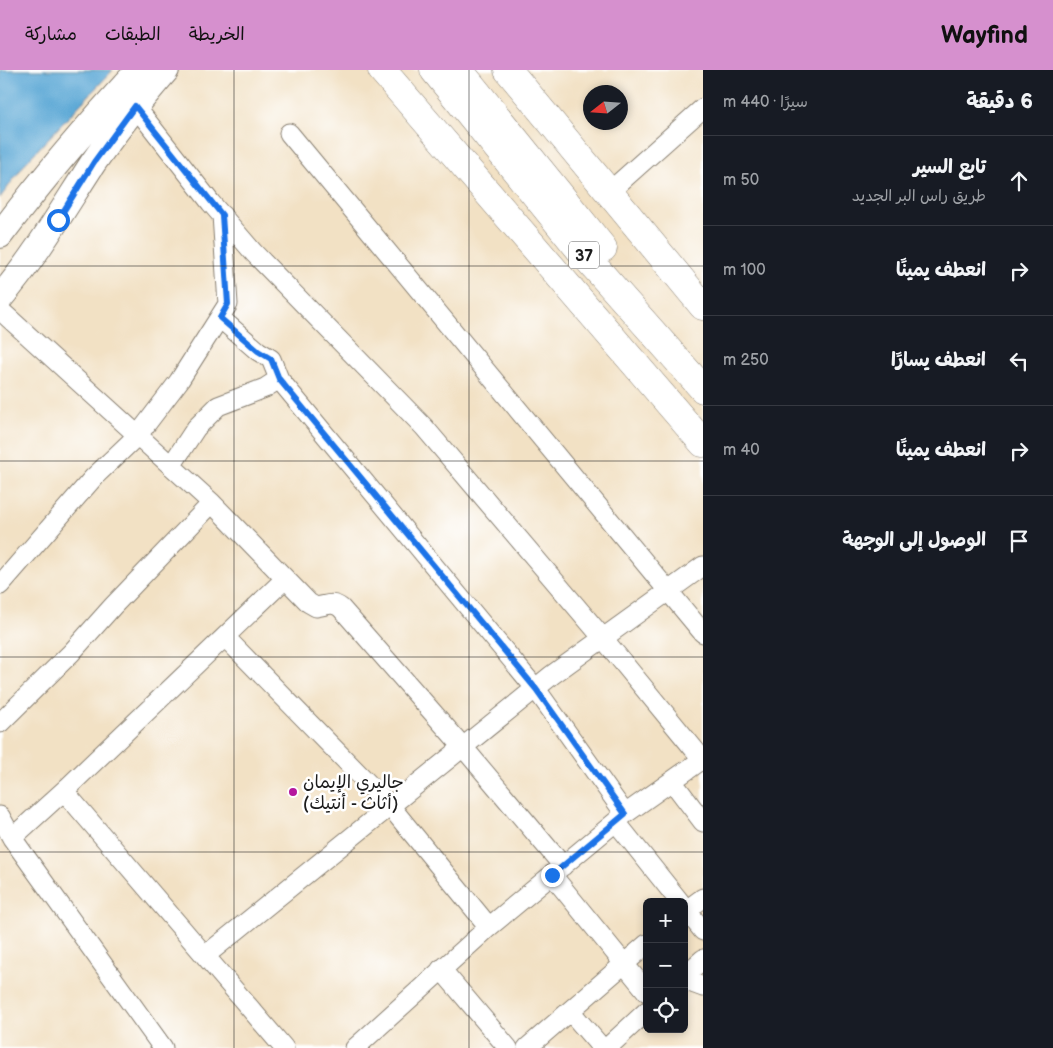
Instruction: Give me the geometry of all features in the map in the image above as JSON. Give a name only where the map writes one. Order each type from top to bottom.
[{"type":"highway","points":[[382,70],[703,443]]},
{"type":"highway","points":[[411,103],[409,84],[412,70]]},
{"type":"highway","name":"37","points":[[434,70],[479,109],[703,362]]},
{"type":"highway","name":"37","points":[[459,70],[479,109],[585,256],[703,389]]},
{"type":"highway","points":[[508,70],[703,306]]},
{"type":"main road","points":[[0,235],[75,141],[139,70]]},
{"type":"main road","points":[[0,298],[28,264],[94,162],[135,106],[166,70]]},
{"type":"main road","points":[[25,202],[25,211],[28,218],[35,224],[43,226],[58,220]]},
{"type":"street","points":[[135,106],[254,253],[424,427],[703,759],[621,818],[489,927],[355,1048]]},
{"type":"street","points":[[609,192],[703,108]]},
{"type":"street","points":[[289,133],[703,634]]},
{"type":"street","points":[[0,585],[94,477],[138,435],[179,381],[220,318],[228,304],[222,215]]},
{"type":"street","points":[[0,310],[212,503],[309,603],[316,607],[329,603],[336,604],[342,608],[463,747],[644,988]]},
{"type":"street","points":[[220,318],[258,351],[271,359],[279,379],[536,689],[621,818],[677,898]]},
{"type":"street","points":[[171,466],[196,428],[218,406],[265,388],[279,379]]},
{"type":"street","points":[[0,723],[71,653],[113,606],[212,503]]},
{"type":"street","points":[[206,955],[552,675],[602,637],[703,566]]},
{"type":"street","points":[[12,838],[64,791],[285,579]]},
{"type":"street","points":[[225,636],[390,806],[489,927]]},
{"type":"street","points":[[672,781],[703,822]]},
{"type":"street","points":[[64,791],[284,1048]]},
{"type":"street","points":[[0,816],[12,838],[163,1048]]},
{"type":"street","points":[[688,906],[703,898]]},
{"type":"street","points":[[688,913],[703,931]]},
{"type":"street","points":[[527,1048],[643,948]]},
{"type":"street","points":[[688,972],[703,959]]},
{"type":"street","points":[[442,970],[508,1048]]},
{"type":"street","points":[[688,981],[703,987]]},
{"type":"street","points":[[570,1011],[602,1048]]},
{"type":"street","points":[[607,1048],[643,1015]]},
{"type":"water","points":[[0,70],[113,70],[27,161],[0,198]]},
{"type":"place","name":"جاليري الإيمان (أثاث - أنتيك)","points":[[293,792]]},
{"type":"route","points":[[58,220],[75,190],[135,106],[222,215],[228,304],[220,318],[258,351],[271,359],[278,372],[279,379],[536,689],[625,814],[552,875]]}]
